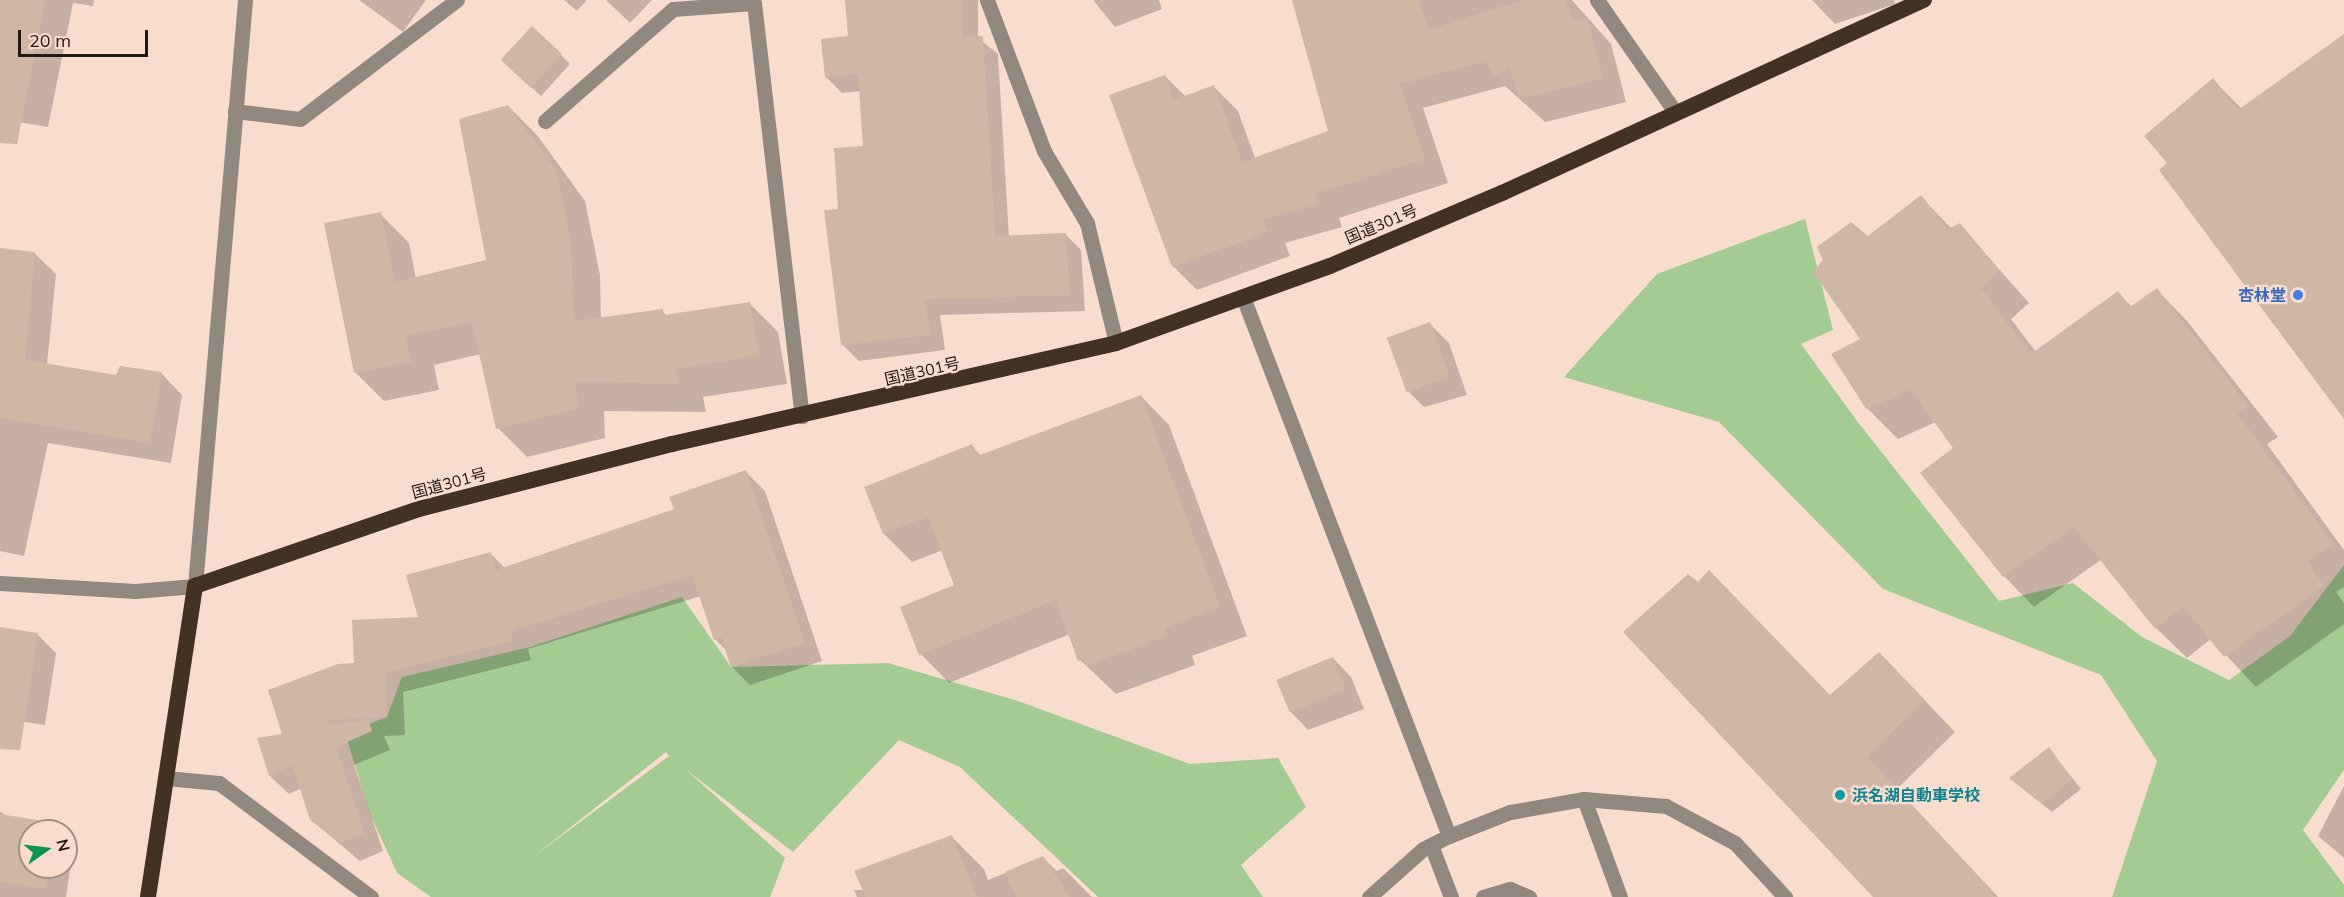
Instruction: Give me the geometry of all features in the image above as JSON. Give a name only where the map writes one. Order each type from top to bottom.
[{"type":"highway","name":"国道301号","points":[[195,586],[419,509],[672,444],[1116,343],[1330,266],[1502,193],[1923,0]]},
{"type":"highway","points":[[148,897],[195,586]]},
{"type":"street","points":[[0,583],[135,591],[195,586],[245,0]]},
{"type":"street","points":[[235,111],[300,119],[457,0]]},
{"type":"street","points":[[987,0],[1044,151],[1087,223],[1116,343]]},
{"type":"street","points":[[1597,0],[1675,112]]},
{"type":"street","points":[[545,121],[673,9],[754,3],[801,416]]},
{"type":"street","points":[[1243,297],[1449,836]]},
{"type":"street","points":[[166,778],[219,783],[371,897]]},
{"type":"street","points":[[1584,799],[1620,897]]},
{"type":"street","points":[[1369,897],[1400,867],[1431,845],[1449,836],[1510,812],[1584,799],[1666,806],[1735,843],[1785,897]]},
{"type":"street","points":[[1431,845],[1451,897]]},
{"type":"street","points":[[1482,897],[1510,889],[1529,897]]},
{"type":"green space","points":[[1805,219],[1833,330],[1801,344],[1857,421],[1999,601],[2073,583],[2142,637],[2229,680],[2290,636],[2344,565],[2344,770],[2303,830],[2344,885],[2344,897],[2112,897],[2157,761],[2101,675],[1883,589],[1719,422],[1564,377],[1657,274]]},
{"type":"green space","points":[[682,597],[731,667],[888,663],[1018,701],[1190,764],[1278,758],[1306,807],[1241,865],[1263,897],[1098,897],[960,767],[899,740],[793,852],[684,768],[785,858],[770,897],[431,897],[397,873],[370,814],[345,733],[387,717],[402,677],[530,647]],"holes":[[[666,752],[669,756],[537,854]]]},
{"type":"building","points":[[0,0],[45,0],[17,144],[0,143]]},
{"type":"building","points":[[845,0],[962,0],[962,37],[983,36],[995,236],[1066,233],[1070,295],[925,299],[930,335],[841,345],[824,210],[838,209],[834,148],[863,146],[858,74],[825,78],[821,39],[848,36]]},
{"type":"building","points":[[1292,0],[1418,0],[1429,30],[1523,0],[1566,0],[1572,20],[1588,19],[1603,78],[1520,99],[1509,69],[1493,76],[1485,61],[1400,84],[1425,159],[1316,194],[1319,204],[1263,219],[1268,232],[1172,267],[1109,95],[1165,75],[1174,100],[1214,85],[1242,162],[1328,131]]},
{"type":"building","points":[[532,26],[562,54],[531,88],[501,60]]},
{"type":"building","name":"杏林堂","points":[[2344,34],[2344,419],[2159,170],[2167,163],[2144,136],[2213,78],[2238,110]]},
{"type":"building","points":[[508,105],[557,171],[571,245],[574,321],[663,309],[664,315],[750,302],[759,355],[675,369],[679,384],[576,382],[577,409],[496,429],[472,322],[406,336],[411,362],[354,373],[324,223],[381,212],[395,282],[486,260],[459,119]]},
{"type":"building","points":[[1921,195],[1948,229],[1960,223],[2000,271],[1981,288],[2031,354],[2118,291],[2130,307],[2157,288],[2248,406],[2237,413],[2333,544],[2307,561],[2324,586],[2224,657],[2183,606],[2155,629],[2074,527],[2003,577],[1920,473],[1953,448],[1911,390],[1866,409],[1831,354],[1860,339],[1813,272],[1823,260],[1817,247],[1851,222],[1868,236]]},
{"type":"building","points":[[0,248],[35,252],[25,360],[116,375],[120,366],[162,372],[150,443],[0,418]]},
{"type":"building","points":[[1430,322],[1450,377],[1407,392],[1387,338]]},
{"type":"building","points":[[1141,395],[1220,607],[1164,628],[1167,636],[1086,666],[1084,659],[1078,661],[1056,600],[919,655],[900,607],[954,585],[928,517],[883,534],[864,487],[972,444],[977,456]]},
{"type":"building","points":[[746,470],[805,643],[731,667],[721,637],[714,640],[692,575],[511,631],[513,641],[385,673],[387,717],[327,720],[329,725],[368,719],[372,731],[336,747],[365,833],[340,843],[310,820],[293,766],[269,776],[257,738],[282,734],[268,690],[338,664],[354,663],[352,620],[418,617],[406,575],[491,552],[496,570],[674,509],[669,497]]},
{"type":"building","name":"浜名湖自動車学校","points":[[1709,570],[1830,695],[1879,652],[1925,700],[1867,757],[1998,897],[1873,897],[1623,632],[1688,574],[1698,582]]},
{"type":"building","points":[[0,627],[38,633],[20,750],[0,749]]},
{"type":"building","points":[[1333,657],[1346,689],[1290,712],[1276,680]]},
{"type":"building","points":[[2049,747],[2072,779],[2042,804],[2009,778]]},
{"type":"building","points":[[0,814],[31,819],[18,819],[18,879],[48,879],[46,889],[0,882]]},
{"type":"building","points":[[952,835],[977,897],[866,897],[854,871]]},
{"type":"building","points":[[1043,856],[1070,897],[1016,897],[1005,872]]},
{"type":"place","name":"杏林堂","points":[[2298,295]]},
{"type":"place","name":"浜名湖自動車学校","points":[[1840,795]]}]
